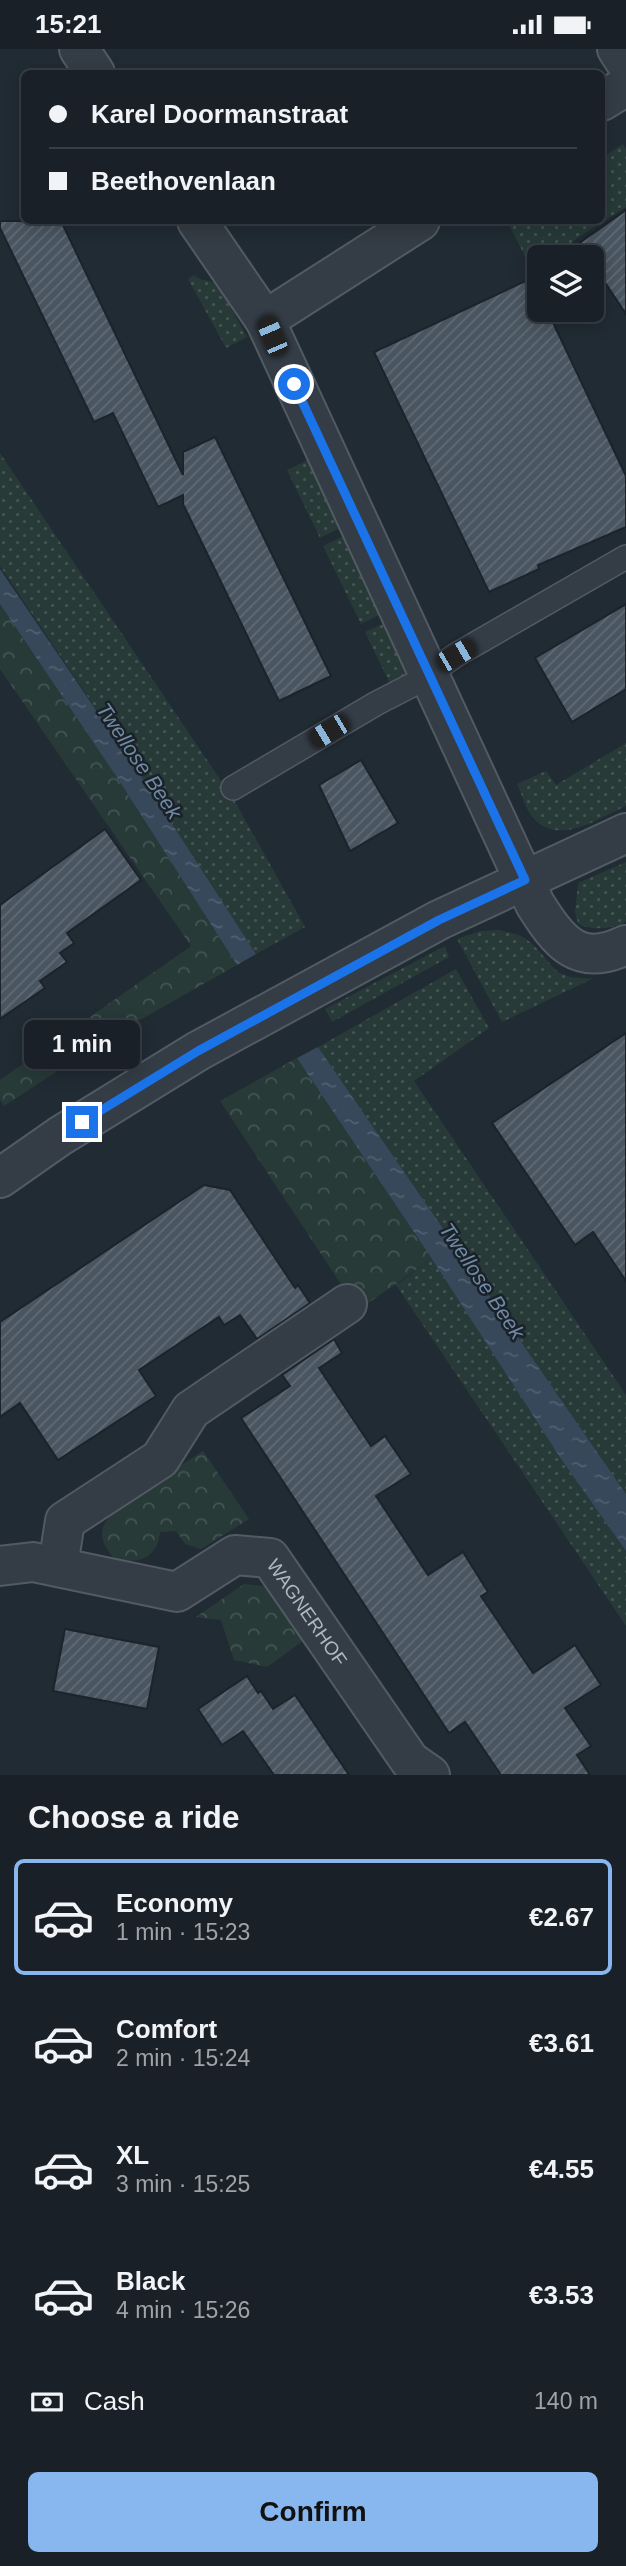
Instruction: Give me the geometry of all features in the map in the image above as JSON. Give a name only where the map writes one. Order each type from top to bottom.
[{"type":"street","points":[[79,49],[94,70]]},
{"type":"street","points":[[617,49],[626,63]]},
{"type":"street","points":[[605,99],[626,86]]},
{"type":"street","points":[[199,224],[265,320],[546,921],[555,935],[567,946],[581,952],[597,955],[626,945]]},
{"type":"street","points":[[265,320],[415,224]]},
{"type":"street","points":[[0,1178],[60,1136],[198,1051],[439,920],[626,833]]},
{"type":"street","points":[[58,1566],[65,1521],[160,1459],[191,1410],[347,1304]]},
{"type":"street","name":"WAGNERHOF","points":[[0,1566],[33,1562],[177,1592],[235,1555],[270,1558],[410,1761],[430,1775]]},
{"type":"lane","points":[[233,788],[626,557]]},
{"type":"green space","points":[[623,144],[626,149],[626,207],[605,220],[605,156]]},
{"type":"green space","points":[[509,224],[599,224],[569,245],[527,245],[527,260]]},
{"type":"green space","points":[[194,275],[218,285],[247,337],[226,348],[188,279]]},
{"type":"green space","points":[[0,453],[234,800],[305,927],[256,954],[0,566]]},
{"type":"green space","points":[[308,460],[340,528],[320,538],[287,470]]},
{"type":"green space","points":[[344,536],[381,614],[361,624],[323,546]]},
{"type":"green space","points":[[0,604],[118,779],[237,965],[108,1038],[4,1106],[0,1100],[0,1080],[191,946],[0,669]]},
{"type":"green space","points":[[385,623],[410,675],[390,684],[365,632]]},
{"type":"green space","points":[[626,743],[626,806],[592,823],[567,830],[544,827],[531,816],[517,784],[546,771],[556,785]]},
{"type":"green space","points":[[626,862],[626,922],[602,928],[578,924],[575,912],[578,883]]},
{"type":"green space","points":[[500,930],[526,939],[560,973],[579,978],[594,978],[502,1022],[457,939],[480,931]]},
{"type":"green space","points":[[445,946],[449,957],[332,1022],[325,1009]]},
{"type":"green space","points":[[456,969],[489,1028],[414,1081],[626,1395],[626,1494],[318,1047]]},
{"type":"green space","points":[[297,1058],[432,1259],[358,1310],[220,1101]]},
{"type":"green space","points":[[432,1259],[561,1459],[626,1551],[626,1626],[396,1285]]},
{"type":"green space","points":[[203,1451],[249,1519],[201,1549],[185,1544],[176,1531],[160,1532],[155,1549],[144,1558],[129,1561],[113,1557],[103,1539],[102,1531],[108,1518],[130,1502],[129,1499]]},
{"type":"green space","points":[[244,1584],[264,1586],[271,1591],[277,1605],[303,1641],[267,1667],[234,1660],[221,1620],[196,1617]]},
{"type":"water","points":[[0,569],[147,785],[256,954],[237,965],[118,779],[0,604]]},
{"type":"water","points":[[318,1047],[626,1494],[626,1551],[561,1459],[432,1259],[297,1058]]},
{"type":"building","points":[[626,210],[626,314],[604,281],[604,245],[578,244]]},
{"type":"building","points":[[0,221],[62,224],[183,475],[183,452],[215,437],[331,676],[279,701],[183,504],[183,495],[158,507],[113,413],[94,422],[0,228]]},
{"type":"building","points":[[527,280],[527,322],[553,322],[626,476],[626,527],[538,565],[539,569],[489,592],[374,352]]},
{"type":"building","points":[[626,604],[626,689],[572,722],[535,658]]},
{"type":"building","points":[[361,760],[398,823],[350,851],[319,785]]},
{"type":"building","points":[[105,829],[141,880],[67,933],[74,943],[60,953],[67,962],[40,981],[45,988],[0,1019],[0,905]]},
{"type":"building","points":[[626,1033],[626,1281],[593,1232],[575,1245],[492,1123]]},
{"type":"building","points":[[204,1185],[230,1190],[295,1288],[298,1285],[310,1303],[257,1339],[240,1315],[224,1325],[219,1317],[139,1370],[156,1396],[58,1460],[20,1403],[0,1417],[0,1322]]},
{"type":"building","points":[[334,1339],[342,1353],[319,1368],[371,1446],[385,1436],[411,1474],[376,1496],[428,1575],[463,1552],[488,1592],[481,1596],[533,1673],[575,1645],[601,1685],[565,1708],[591,1746],[577,1755],[590,1775],[501,1775],[465,1722],[449,1733],[241,1418],[290,1386],[282,1375]]},
{"type":"building","points":[[65,1629],[159,1647],[147,1709],[53,1691]]},
{"type":"building","points":[[247,1676],[273,1709],[295,1695],[349,1775],[274,1775],[243,1731],[222,1745],[198,1709]]},
{"type":"route","points":[[82,1122],[198,1051],[439,920],[525,880],[294,384]]},
{"type":"water label","name":"Twellose Beek","points":[[139,761]]},
{"type":"water label","name":"Twellose Beek","points":[[482,1281]]}]
